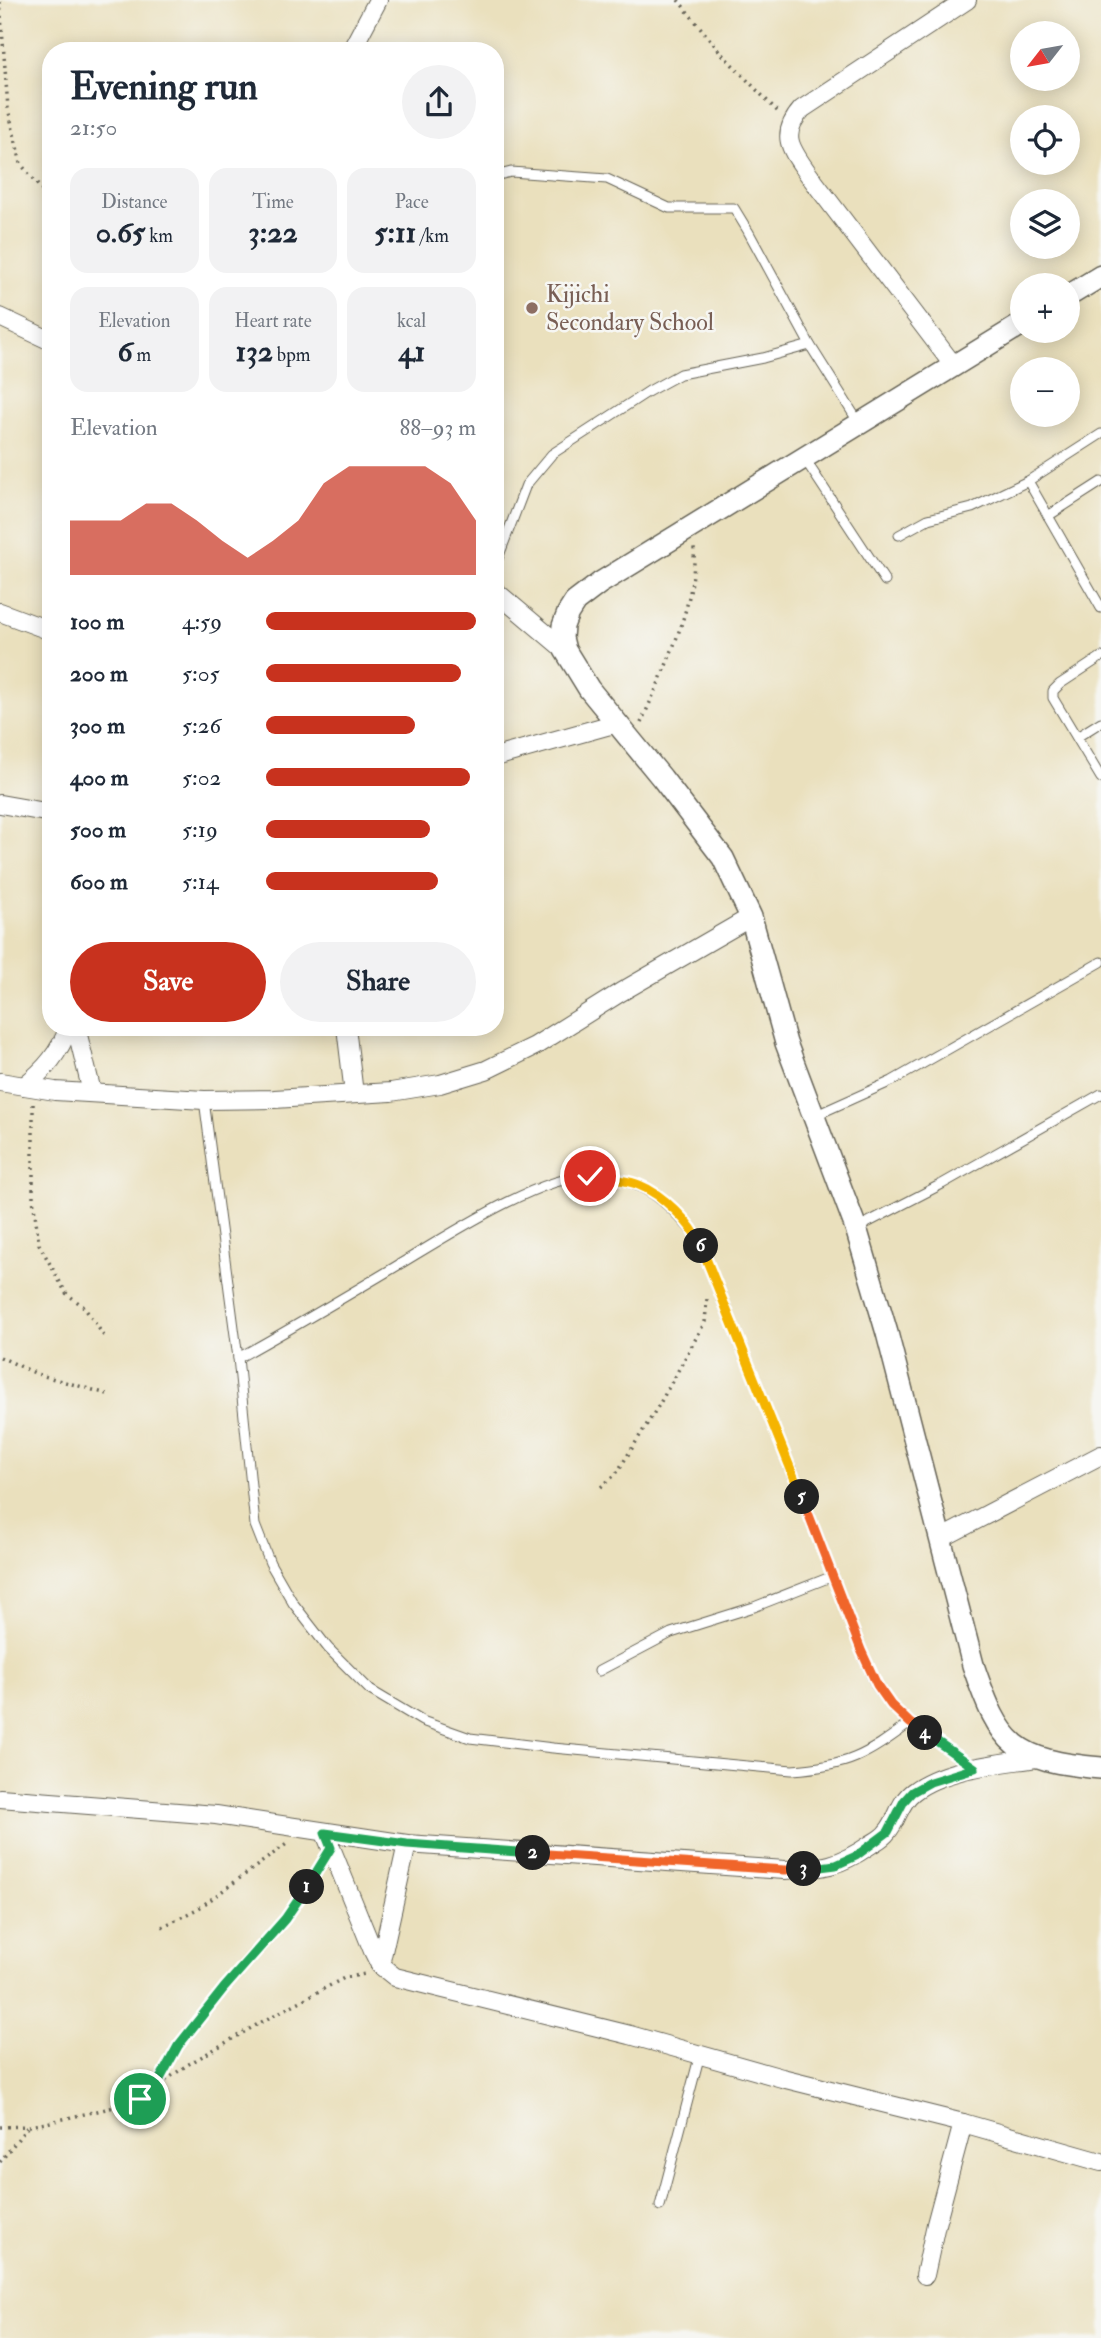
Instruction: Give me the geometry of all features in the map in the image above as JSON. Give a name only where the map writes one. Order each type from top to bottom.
[{"type":"street","points":[[356,42],[378,0]]},
{"type":"street","points":[[954,366],[795,155],[789,139],[790,124],[802,109],[967,0]]},
{"type":"street","points":[[1080,289],[1101,276]]},
{"type":"street","points":[[0,317],[42,337]]},
{"type":"street","points":[[1010,331],[600,583],[575,602],[563,626],[562,638],[565,650],[589,689],[723,858],[751,917],[786,1043],[856,1228],[887,1333],[973,1665],[996,1724],[1009,1740],[1036,1758],[1074,1766],[1101,1768]]},
{"type":"street","points":[[504,599],[565,650]]},
{"type":"street","points":[[0,612],[42,628]]},
{"type":"street","points":[[504,754],[617,723]]},
{"type":"street","points":[[0,804],[42,811]]},
{"type":"street","points":[[0,1082],[29,1087],[204,1100],[391,1092],[440,1084],[486,1070],[535,1046],[621,992],[751,917]]},
{"type":"street","points":[[29,1087],[53,1059],[64,1036]]},
{"type":"street","points":[[78,1036],[92,1092]]},
{"type":"street","points":[[347,1036],[354,1094]]},
{"type":"street","points":[[940,1539],[1101,1455]]},
{"type":"street","points":[[0,1798],[216,1815],[307,1830],[328,1840],[785,1870],[836,1865],[856,1856],[888,1832],[904,1801],[912,1792],[930,1782],[975,1768],[1036,1758]]},
{"type":"street","points":[[328,1840],[384,1969],[408,1982],[573,2020],[1101,2162]]},
{"type":"street","points":[[384,1969],[407,1844]]},
{"type":"street","points":[[925,2275],[962,2123]]},
{"type":"lane","points":[[504,174],[511,172],[607,179],[669,208],[734,208],[810,345],[859,423]]},
{"type":"lane","points":[[504,542],[526,485],[552,454],[649,391],[680,374],[763,358],[810,345]]},
{"type":"lane","points":[[899,535],[928,519],[972,508],[1028,481],[1101,434]]},
{"type":"lane","points":[[803,457],[885,581]]},
{"type":"lane","points":[[1028,481],[1101,608]]},
{"type":"lane","points":[[1048,516],[1101,482]]},
{"type":"lane","points":[[1101,657],[1053,691],[1058,708],[1101,778]]},
{"type":"lane","points":[[1077,737],[1101,722]]},
{"type":"lane","points":[[812,1116],[892,1081],[1101,962]]},
{"type":"lane","points":[[856,1228],[942,1184],[1101,1094]]},
{"type":"lane","points":[[204,1100],[238,1358],[255,1525],[270,1563],[293,1603],[328,1648],[370,1690],[422,1721],[470,1738],[792,1770],[847,1763],[872,1751],[910,1723]]},
{"type":"lane","points":[[238,1358],[470,1223],[537,1190],[567,1178],[590,1176],[641,1186],[672,1206],[697,1237],[877,1685],[891,1705],[910,1723],[975,1768]]},
{"type":"lane","points":[[599,1671],[671,1633],[754,1607],[833,1576]]},
{"type":"lane","points":[[660,2206],[700,2054]]},
{"type":"path","points":[[678,0],[730,62],[790,124]]},
{"type":"path","points":[[0,2],[8,108],[21,164],[42,191]]},
{"type":"path","points":[[633,743],[673,647],[692,586],[692,525]]},
{"type":"path","points":[[29,1087],[33,1198],[39,1244],[66,1293],[84,1307],[104,1336]]},
{"type":"path","points":[[601,1486],[616,1474],[659,1405],[705,1322],[709,1266]]},
{"type":"path","points":[[0,1357],[37,1374],[107,1394]]},
{"type":"path","points":[[162,1927],[199,1908],[307,1830]]},
{"type":"path","points":[[155,2088],[178,2046],[224,1988],[285,1919],[328,1840]]},
{"type":"path","points":[[0,2127],[28,2126],[140,2099],[187,2065],[265,2020],[344,1978],[384,1969]]},
{"type":"path","points":[[0,2162],[28,2126]]},
{"type":"place","name":"Kijichi Secondary School","points":[[532,308]]},
{"type":"route","points":[[140,2099],[155,2088],[178,2046],[224,1988],[285,1919],[331,1848],[325,1833],[407,1844],[531,1853],[785,1870],[815,1868],[836,1865],[856,1856],[880,1839],[888,1832],[904,1801],[912,1792],[930,1782],[975,1768],[910,1723],[891,1705],[877,1685],[697,1237],[672,1206],[641,1186],[590,1176]]}]
